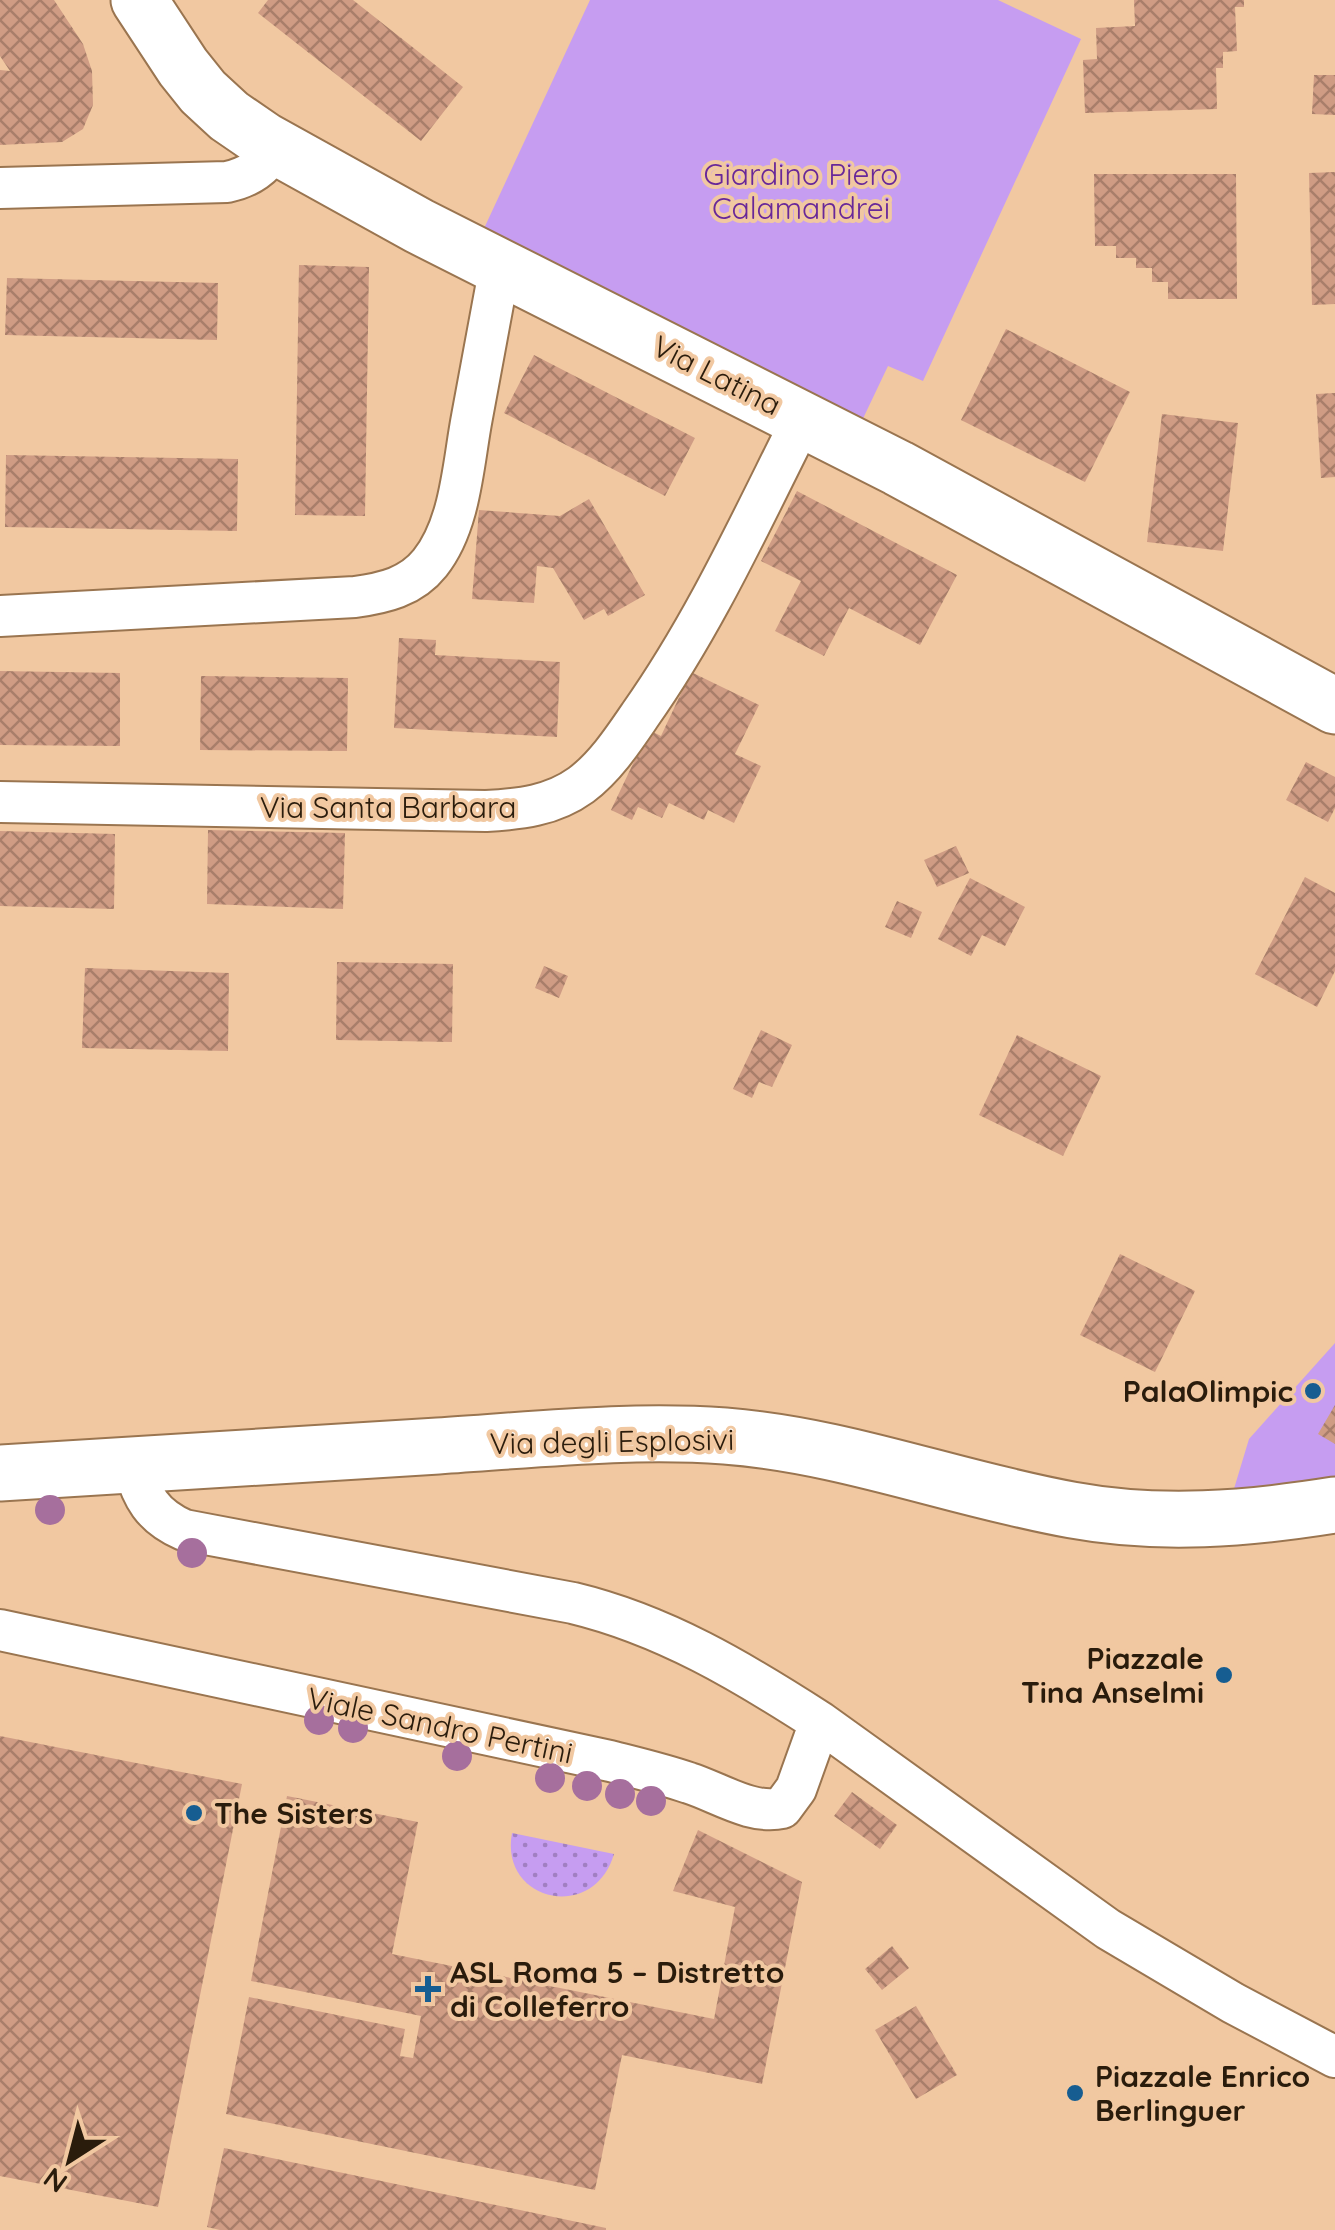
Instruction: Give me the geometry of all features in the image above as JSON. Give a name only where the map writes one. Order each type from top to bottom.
[{"type":"main road","name":"Via Latina","points":[[139,0],[203,92],[229,116],[276,148],[803,418],[1335,706]]},
{"type":"main road","name":"Via degli Esplosivi","points":[[0,1473],[599,1436],[702,1435],[834,1452],[1046,1505],[1102,1514],[1219,1518],[1335,1505]]},
{"type":"street","points":[[0,188],[227,182],[258,170],[276,148]]},
{"type":"street","points":[[0,616],[355,598],[382,594],[406,583],[428,565],[453,514],[500,266]]},
{"type":"street","name":"Via Santa Barbara","points":[[0,802],[486,812],[524,809],[564,796],[599,769],[652,699],[704,615],[803,418]]},
{"type":"street","points":[[134,1465],[148,1506],[169,1524],[184,1530],[602,1610],[708,1653],[820,1722],[1061,1897],[1140,1949],[1233,2004],[1335,2056]]},
{"type":"street","name":"Viale Sandro Pertini","points":[[0,1630],[610,1761],[770,1811],[782,1808],[790,1800],[820,1722]]},
{"type":"green space","name":"Giardino Piero Calamandrei","points":[[590,0],[998,0],[1081,39],[923,381],[888,366],[858,429],[474,250]]},
{"type":"green space","name":"PalaOlimpic","points":[[1335,1343],[1335,1480],[1230,1502],[1249,1439]]},
{"type":"green space","points":[[512,1833],[614,1854],[603,1876],[588,1890],[570,1896],[551,1895],[533,1888],[520,1875],[512,1857]]},
{"type":"building","points":[[0,0],[54,0],[83,44],[92,71],[93,105],[83,129],[62,142],[0,145],[0,70],[10,71],[0,56]]},
{"type":"building","points":[[268,0],[353,0],[463,87],[421,141],[258,13]]},
{"type":"building","points":[[1134,0],[1244,0],[1244,7],[1235,7],[1237,51],[1223,52],[1223,68],[1216,68],[1217,109],[1085,113],[1083,60],[1097,59],[1096,28],[1135,26]]},
{"type":"building","points":[[1314,75],[1335,75],[1335,115],[1312,114]]},
{"type":"building","points":[[1335,172],[1335,304],[1312,305],[1309,173]]},
{"type":"building","points":[[1094,174],[1236,174],[1237,299],[1168,299],[1168,282],[1152,282],[1152,268],[1136,268],[1136,258],[1116,258],[1116,246],[1095,246]]},
{"type":"building","points":[[299,265],[369,267],[365,516],[295,515]]},
{"type":"building","points":[[7,278],[218,283],[217,340],[5,335]]},
{"type":"building","points":[[1006,329],[1130,392],[1085,482],[961,420]]},
{"type":"building","points":[[534,355],[695,438],[665,496],[504,413]]},
{"type":"building","points":[[1335,393],[1335,477],[1321,478],[1316,394]]},
{"type":"building","points":[[1162,414],[1238,423],[1223,551],[1147,542]]},
{"type":"building","points":[[6,455],[238,459],[237,531],[5,527]]},
{"type":"building","points":[[797,491],[957,575],[920,645],[849,608],[824,656],[775,631],[801,581],[761,561]]},
{"type":"building","points":[[589,499],[645,595],[608,616],[604,609],[584,620],[553,568],[537,566],[534,603],[472,599],[479,510],[560,516]]},
{"type":"building","points":[[399,638],[436,640],[435,655],[560,662],[557,737],[394,728]]},
{"type":"building","points":[[0,671],[120,673],[120,746],[0,745]]},
{"type":"building","points":[[691,672],[759,705],[735,754],[761,766],[734,823],[708,810],[704,820],[669,803],[662,818],[638,807],[632,820],[611,810],[649,730],[661,736]]},
{"type":"building","points":[[201,676],[348,678],[347,751],[200,750]]},
{"type":"building","points":[[1306,762],[1335,777],[1335,808],[1328,822],[1286,800]]},
{"type":"building","points":[[208,830],[345,833],[343,909],[207,904]]},
{"type":"building","points":[[0,831],[115,834],[114,909],[0,906]]},
{"type":"building","points":[[956,846],[969,873],[937,887],[924,860]]},
{"type":"building","points":[[1305,877],[1335,893],[1335,971],[1317,1007],[1255,974]]},
{"type":"building","points":[[970,878],[1025,907],[1005,946],[982,935],[971,956],[938,939]]},
{"type":"building","points":[[897,901],[922,912],[911,938],[885,927]]},
{"type":"building","points":[[337,962],[453,964],[452,1042],[336,1040]]},
{"type":"building","points":[[544,966],[568,976],[559,998],[535,988]]},
{"type":"building","points":[[85,968],[229,973],[228,1051],[82,1048]]},
{"type":"building","points":[[761,1030],[792,1045],[772,1087],[759,1082],[752,1098],[733,1089]]},
{"type":"building","points":[[1017,1035],[1101,1076],[1063,1156],[979,1115]]},
{"type":"building","points":[[1120,1254],[1195,1291],[1155,1372],[1080,1335]]},
{"type":"building","points":[[1335,1405],[1335,1444],[1318,1434]]},
{"type":"building","points":[[0,1736],[242,1784],[158,2207],[0,2176]]},
{"type":"building","points":[[852,1792],[897,1825],[880,1849],[834,1816]]},
{"type":"building","name":"ASL Roma 5 – Distretto di Colleferro","points":[[287,1796],[418,1822],[392,1954],[714,2019],[735,1907],[673,1891],[698,1830],[802,1882],[762,2084],[622,2055],[595,2190],[226,2114],[249,1997],[405,2029],[400,2056],[413,2058],[421,2016],[251,1981]]},
{"type":"building","points":[[892,1946],[909,1968],[882,1990],[865,1969]]},
{"type":"building","points":[[916,2006],[957,2075],[916,2099],[875,2030]]},
{"type":"building","points":[[224,2148],[606,2230],[220,2230],[207,2227]]},
{"type":"place","name":"PalaOlimpic","points":[[1313,1391]]},
{"type":"place","name":"Piazzale Tina Anselmi","points":[[1224,1675]]},
{"type":"place","name":"The Sisters","points":[[194,1813]]},
{"type":"place","name":"ASL Roma 5 – Distretto di Colleferro","points":[[428,1989]]},
{"type":"place","name":"Piazzale Enrico Berlinguer","points":[[1075,2093]]}]
